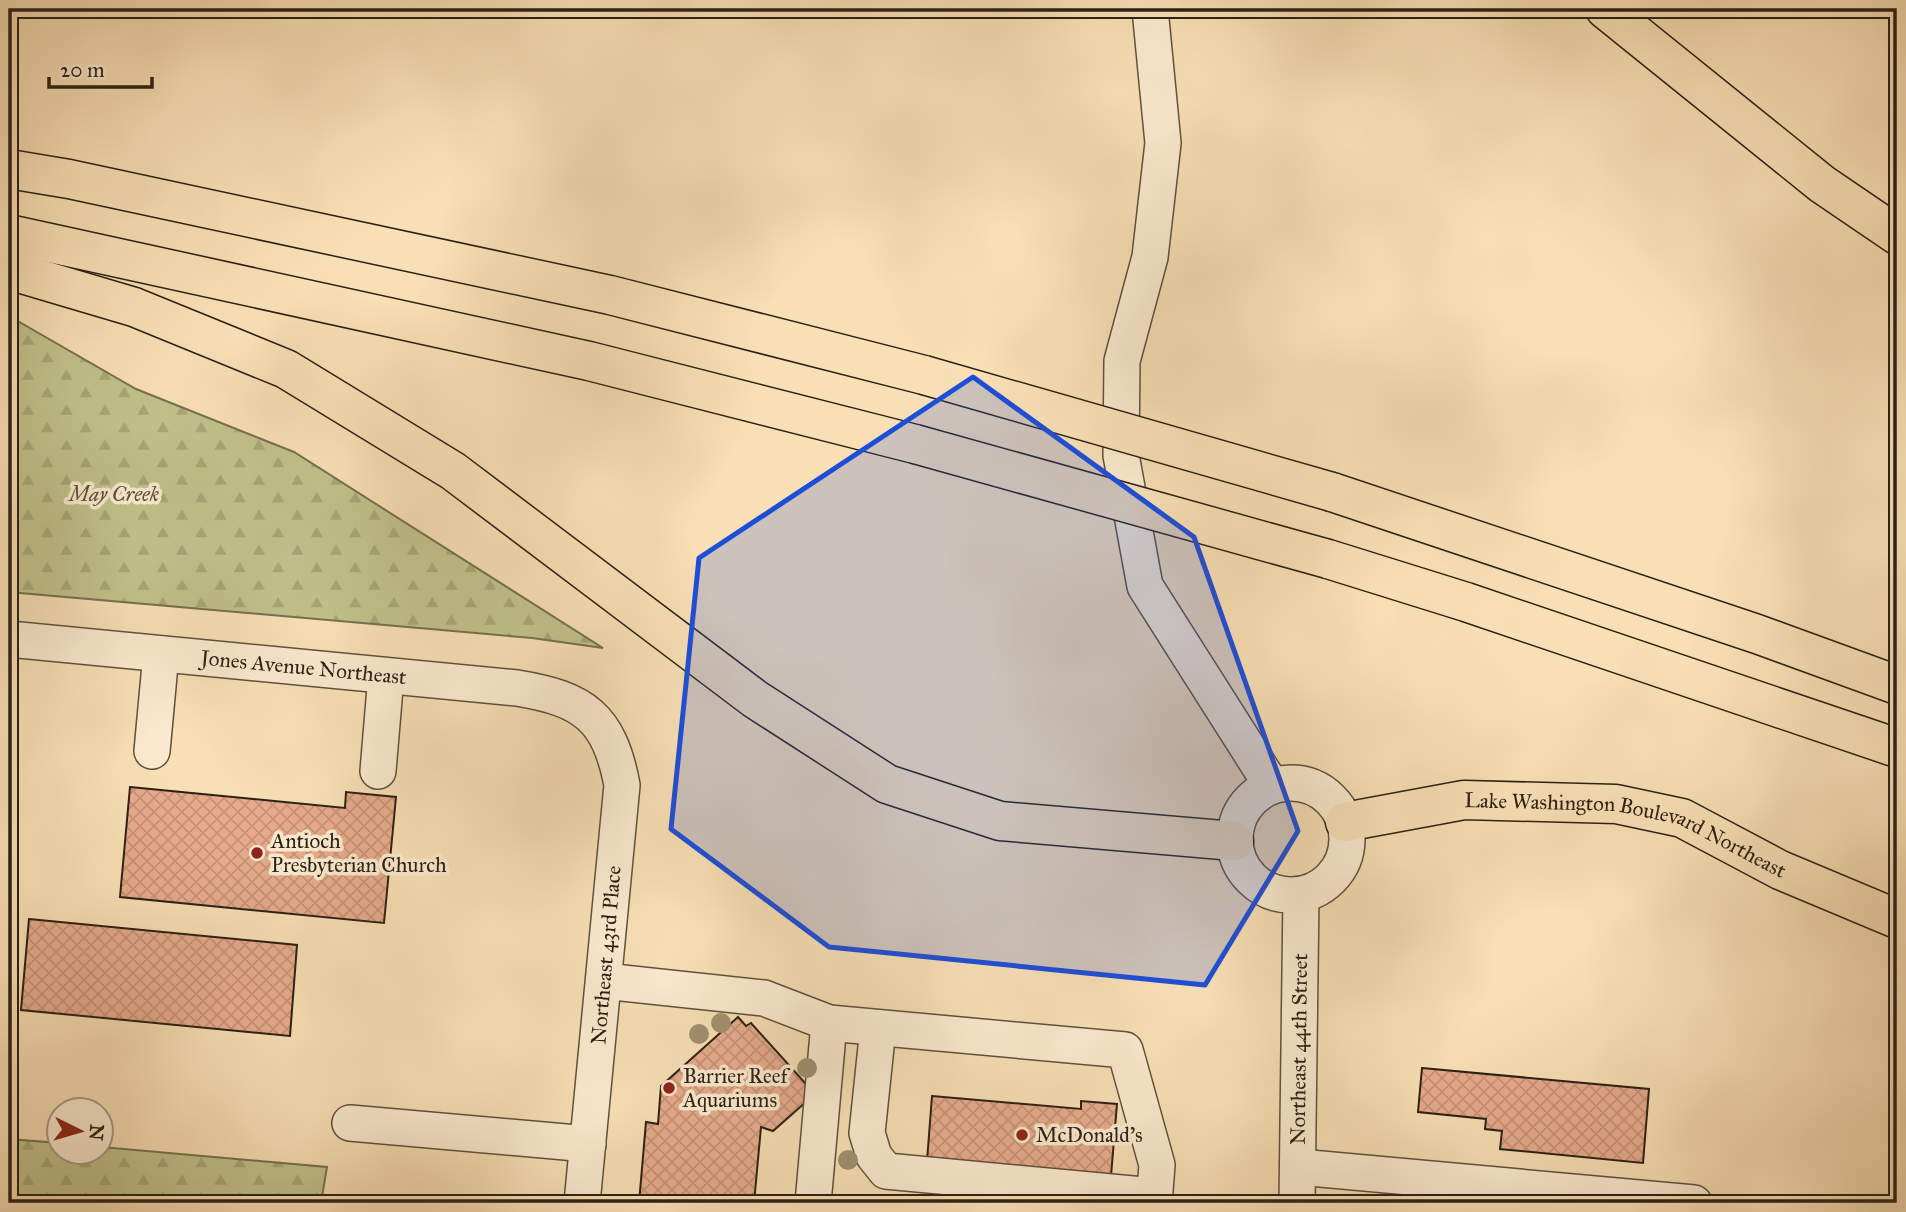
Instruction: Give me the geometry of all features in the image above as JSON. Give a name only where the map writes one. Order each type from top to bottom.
[{"type":"main road","points":[[1605,9],[1822,184],[1897,235]]},
{"type":"main road","points":[[9,169],[82,182],[610,295],[924,375],[1332,492],[1757,634],[1897,685]]},
{"type":"main road","points":[[9,234],[576,358],[915,444],[1328,559],[1466,602],[1897,748]]},
{"type":"main road","points":[[9,270],[134,307],[286,369],[453,471],[755,699],[887,784],[1000,821],[1234,841]]},
{"type":"main road","name":"Lake Washington Boulevard Northeast","points":[[1345,822],[1464,800],[1616,804],[1682,818],[1780,870],[1897,919]]},
{"type":"street","points":[[1150,9],[1163,143],[1150,257],[1122,361],[1121,455],[1145,586],[1272,786]]},
{"type":"street","name":"Jones Avenue Northeast","points":[[9,639],[546,693],[570,701],[591,716]]},
{"type":"street","points":[[152,751],[161,654]]},
{"type":"street","points":[[378,771],[386,676]]},
{"type":"street","name":"Northeast 43rd Place","points":[[582,1203],[622,785],[617,756],[607,733],[591,716]]},
{"type":"street","points":[[1299,784],[1324,793],[1337,806],[1345,822],[1347,841],[1343,860],[1334,876],[1319,888],[1301,895],[1281,895],[1263,889],[1243,868],[1234,841],[1236,823],[1244,807],[1257,794],[1272,786],[1299,784]]},
{"type":"street","name":"Northeast 44th Street","points":[[1297,1203],[1301,895]]},
{"type":"street","points":[[604,981],[764,998],[829,1023],[1125,1050],[1157,1165],[1154,1200],[886,1171],[874,1156],[867,1133],[878,1028]]},
{"type":"street","points":[[813,1203],[829,1023]]},
{"type":"street","points":[[350,1122],[588,1144]]},
{"type":"street","points":[[1299,1167],[1694,1203]]},
{"type":"highlighted area","points":[[973,377],[1194,537],[1298,831],[1205,985],[829,947],[671,829],[699,558]]},
{"type":"green space","name":"May Creek","points":[[9,316],[136,389],[294,452],[603,648],[532,638],[9,592]]},
{"type":"green space","points":[[9,1139],[46,1142],[46,1166],[116,1166],[116,1148],[327,1167],[321,1203],[9,1203]]},
{"type":"building","name":"Antioch Presbyterian Church","points":[[130,787],[345,808],[346,792],[396,797],[384,923],[120,897]]},
{"type":"building","points":[[29,919],[297,945],[290,1036],[21,1010]]},
{"type":"building","points":[[738,1017],[746,1026],[751,1023],[815,1094],[773,1131],[761,1127],[754,1203],[639,1203],[646,1122],[658,1124],[661,1086]]},
{"type":"building","points":[[1422,1068],[1649,1089],[1643,1163],[1500,1149],[1502,1131],[1485,1129],[1486,1119],[1418,1112]]},
{"type":"building","name":"McDonald's","points":[[932,1096],[1081,1109],[1081,1101],[1117,1104],[1111,1176],[927,1161]]},
{"type":"place","name":"Antioch Presbyterian Church","points":[[257,853]]},
{"type":"place","name":"Barrier Reef Aquariums","points":[[669,1088]]},
{"type":"place","name":"McDonald's","points":[[1022,1135]]}]
